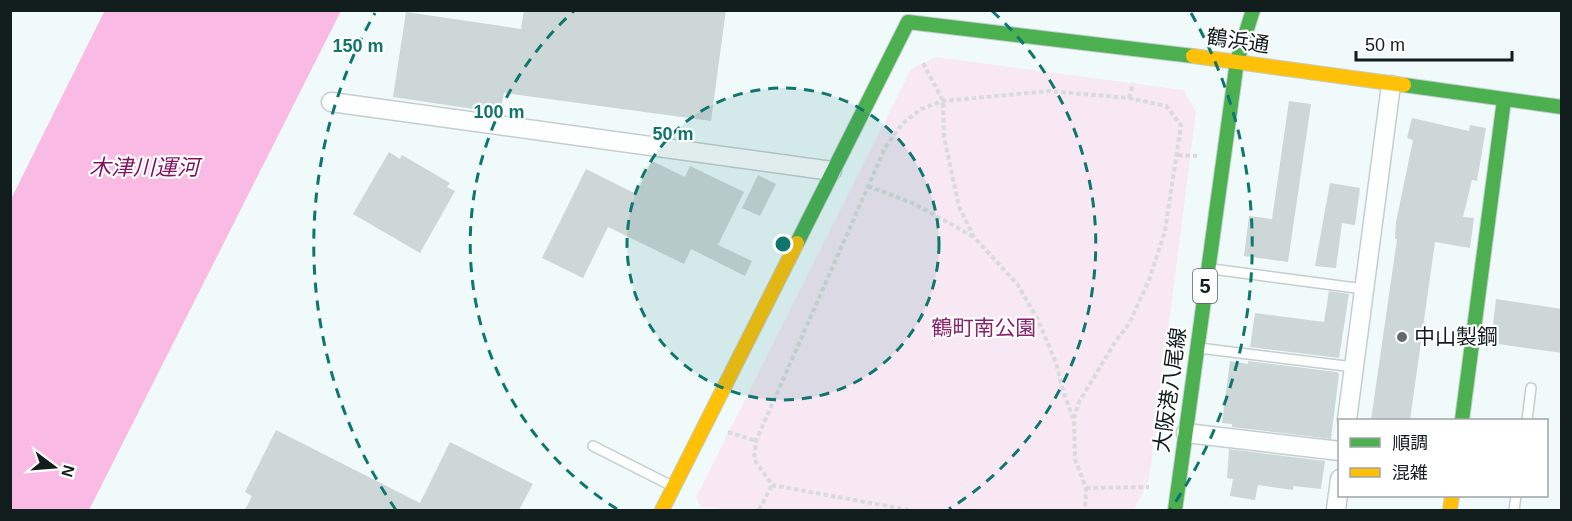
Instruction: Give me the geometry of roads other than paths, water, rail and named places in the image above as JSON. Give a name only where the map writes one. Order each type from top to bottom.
[{"type":"street","name":"大阪港八尾線","points":[[1175,510],[1237,61],[1253,10]]},
{"type":"street","name":"鶴浜通","points":[[832,171],[908,22],[953,23],[1562,107]]},
{"type":"street","name":"大阪港八尾線","points":[[1233,28],[1237,61]]},
{"type":"street","points":[[1347,419],[1391,85]]},
{"type":"street","points":[[1462,419],[1504,100]]},
{"type":"street","points":[[331,102],[832,171],[662,510]]},
{"type":"street","points":[[1186,433],[1338,451]]},
{"type":"street","points":[[1336,510],[1338,494]]},
{"type":"lane","points":[[1208,268],[1364,289]]},
{"type":"lane","points":[[1197,348],[1354,367]]},
{"type":"lane","points":[[1527,419],[1531,388]]},
{"type":"lane","points":[[593,446],[674,487]]},
{"type":"water","name":"木津川運河","points":[[105,10],[341,11],[89,510],[11,510],[11,199]]},
{"type":"place","name":"中山製鋼","points":[[1402,337]]},
{"type":"park label","name":"鶴町南公園","points":[[984,328]]}]
